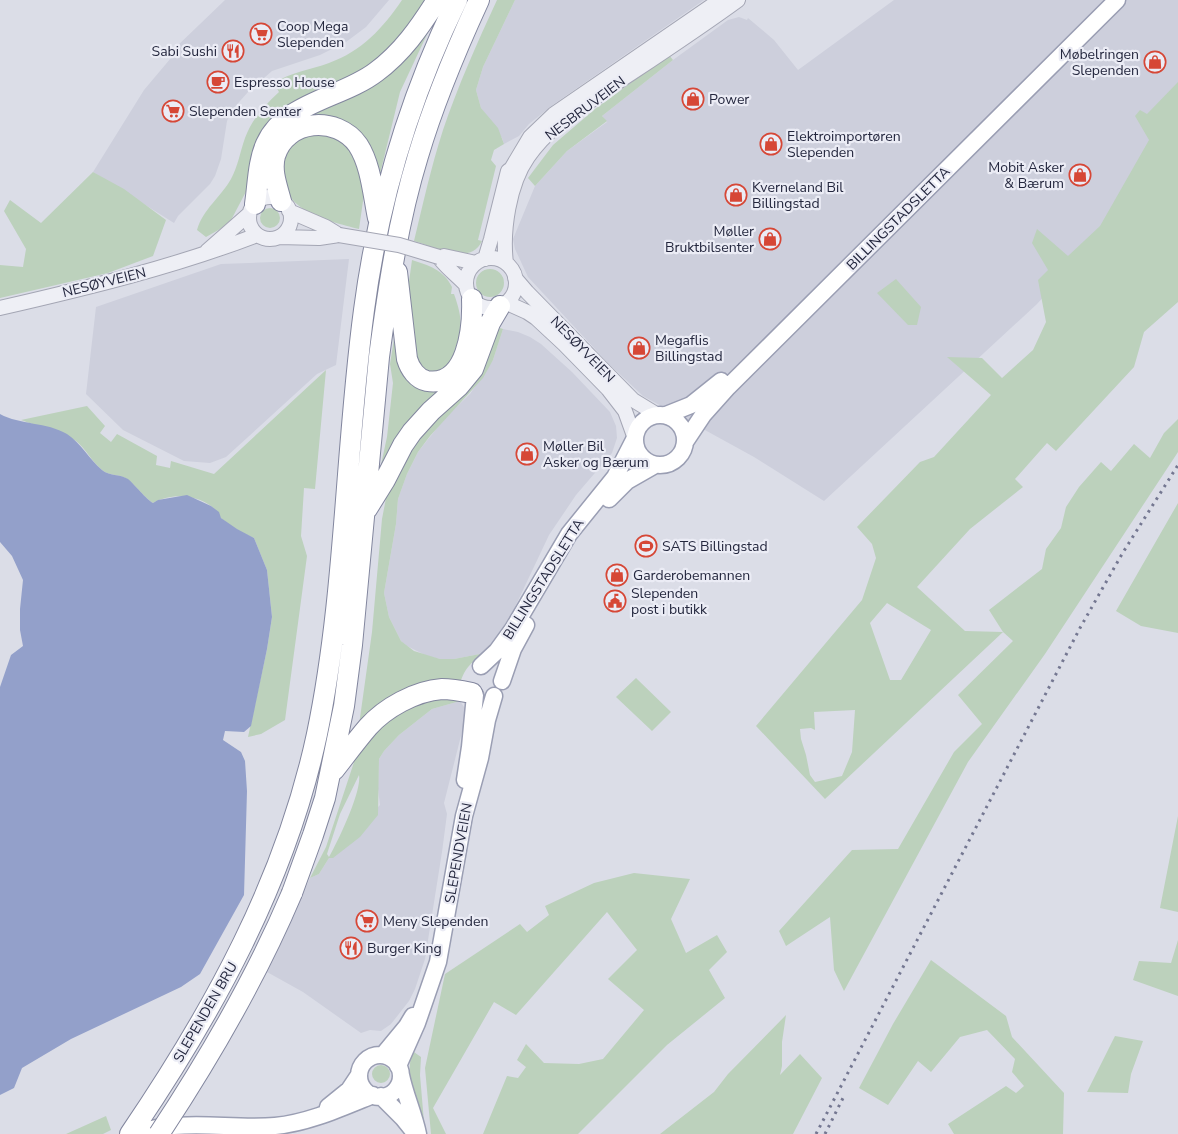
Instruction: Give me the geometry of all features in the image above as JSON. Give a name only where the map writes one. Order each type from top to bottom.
[{"type":"highway","points":[[252,209],[265,145],[273,132],[288,118],[298,112],[352,87],[376,73],[412,37],[437,0]]},
{"type":"highway","name":"SLEPENDEN BRU","points":[[130,1134],[217,995],[254,921],[270,885],[298,807],[310,766],[323,702],[338,579],[364,306],[379,226],[398,151],[412,108],[439,36],[457,0]]},
{"type":"highway","name":"SLEPENDEN BRU","points":[[159,1134],[238,1006],[269,945],[292,893],[314,835],[330,776],[344,706],[352,645],[379,357],[394,256],[418,155],[447,75],[480,0]]},
{"type":"highway","points":[[285,206],[274,167],[278,150],[290,134],[306,126],[316,124],[335,127],[351,137],[362,153],[369,174],[379,226]]},
{"type":"highway","points":[[394,256],[400,284],[407,359],[414,372],[424,380],[443,380],[460,365],[469,338],[472,313],[465,287]]},
{"type":"highway","points":[[364,515],[412,432],[431,411],[459,386],[473,369],[490,323],[503,304]]},
{"type":"highway","points":[[330,776],[368,727],[381,715],[394,707],[413,697],[432,691],[452,690],[473,694]]},
{"type":"main road","name":"BILLINGSTADSLETTA","points":[[661,415],[695,403],[728,374],[1106,0]]},
{"type":"main road","name":"BILLINGSTADSLETTA","points":[[685,442],[703,415],[728,387],[1117,0]]},
{"type":"main road","points":[[661,415],[672,417],[681,425],[684,430],[685,442],[682,453],[673,462],[655,465],[638,454],[634,438],[641,422],[651,416],[661,415]]},
{"type":"main road","name":"BILLINGSTADSLETTA","points":[[481,666],[498,651],[569,534],[619,471],[634,438]]},
{"type":"main road","name":"BILLINGSTADSLETTA","points":[[502,682],[509,658],[521,635],[577,540],[621,486],[635,475],[655,465]]},
{"type":"main road","points":[[481,666],[493,667],[501,676],[502,682],[501,687],[494,696],[486,699],[473,694],[468,683],[469,677],[476,668],[481,666]]},
{"type":"main road","name":"SLEPENDVEIEN","points":[[383,1055],[411,1020],[432,957],[470,747],[473,694]]},
{"type":"main road","name":"SLEPENDVEIEN","points":[[400,1070],[438,962],[464,816],[494,696]]},
{"type":"main road","points":[[318,1115],[339,1100],[349,1090],[359,1075],[365,1061],[371,1057],[383,1055],[392,1059],[400,1070],[404,1092],[416,1123],[417,1134]]},
{"type":"main road","points":[[134,1134],[165,1126],[274,1126],[292,1123],[377,1096],[390,1094],[399,1084],[400,1070]]},
{"type":"main road","points":[[359,1075],[364,1088],[377,1096],[403,1118],[417,1134]]},
{"type":"street","name":"NESBRUVEIEN","points":[[475,261],[491,240],[508,171],[525,144],[539,128],[570,102],[720,0]]},
{"type":"street","name":"NESBRUVEIEN","points":[[506,263],[505,237],[512,199],[524,163],[540,142],[587,104],[700,28],[738,0]]},
{"type":"street","points":[[339,235],[326,227],[304,218],[270,198],[265,198],[252,209],[250,226],[256,235],[267,239],[279,237],[319,238],[339,235],[391,244],[439,257],[444,256],[475,261],[499,260],[506,263],[512,270],[516,286],[513,295],[503,304],[484,307],[440,262],[439,257]]},
{"type":"street","points":[[279,237],[288,229],[290,223],[285,206]]},
{"type":"street","name":"NESØYVEIEN","points":[[207,251],[252,209]]},
{"type":"street","name":"NESØYVEIEN","points":[[0,308],[154,269],[207,251],[227,247],[256,235]]},
{"type":"street","points":[[465,287],[468,273],[475,261]]},
{"type":"street","name":"NESØYVEIEN","points":[[515,278],[633,400],[661,415]]},
{"type":"street","name":"NESØYVEIEN","points":[[503,304],[527,312],[536,318],[608,389],[624,411],[634,438]]},
{"type":"shaded area","name":"Slependen Senter","points":[[225,0],[389,0],[366,27],[346,42],[320,55],[272,71],[248,92],[232,110],[227,121],[221,159],[215,176],[210,184],[178,216],[174,223],[93,172],[144,90],[176,52],[174,49]]},
{"type":"shaded area","points":[[515,0],[704,0],[554,104],[529,124],[519,136],[504,144],[502,138],[481,108],[476,90],[483,67]]},
{"type":"shaded area","points":[[894,0],[1178,0],[1178,150],[1037,304],[824,501],[754,457],[643,396],[608,363],[528,277],[515,249],[513,239],[535,186],[567,151],[607,122],[602,116],[673,60],[728,20],[739,17],[747,20],[748,18],[774,40],[798,70]]},
{"type":"shaded area","points":[[349,259],[336,365],[317,374],[226,457],[210,463],[184,461],[123,430],[86,394],[96,307],[221,264]]},
{"type":"shaded area","points":[[503,329],[530,337],[541,344],[572,372],[610,412],[616,426],[617,438],[612,453],[576,495],[549,535],[505,628],[498,637],[485,653],[454,659],[440,659],[427,656],[407,646],[401,641],[389,617],[384,593],[396,524],[398,499],[407,474],[418,452],[445,418],[470,394],[493,360]]},
{"type":"shaded area","points":[[460,701],[466,710],[465,720],[444,803],[447,814],[425,959],[409,1001],[391,1024],[381,1031],[370,1030],[361,1033],[303,992],[267,972],[310,878],[319,874],[329,858],[380,805],[378,789],[379,759],[384,751],[399,735],[432,709]]},
{"type":"green space","points":[[402,0],[428,0],[384,59],[296,105],[229,224],[206,237],[197,230],[203,216],[231,179],[251,125],[263,108],[279,92],[274,83],[280,79],[329,63],[352,52],[379,29]]},
{"type":"green space","points":[[497,0],[515,0],[483,67],[476,90],[481,108],[498,128],[504,144],[494,150],[491,160],[496,166],[478,240],[482,241],[476,249],[469,253],[451,253],[414,241],[443,130],[468,65]]},
{"type":"green space","points":[[430,28],[400,92],[380,174],[377,173],[366,143],[298,122]]},
{"type":"green space","points":[[669,55],[673,60],[602,116],[607,121],[567,151],[535,186],[528,178],[553,145],[595,109]]},
{"type":"green space","points":[[1178,82],[1178,302],[1144,332],[1134,367],[1056,451],[1047,443],[1015,479],[1023,487],[970,529],[917,587],[965,631],[1003,632],[825,799],[756,726],[862,600],[876,558],[872,544],[857,527],[920,462],[934,457],[991,395],[947,357],[982,358],[1002,378],[1033,350],[1046,322],[1038,280],[1048,270],[1032,243],[1037,229],[1068,256],[1100,226],[1149,140],[1135,116],[1140,110],[1147,114]],"holes":[[[887,603],[931,630],[901,680],[890,680],[870,623]],[[855,710],[852,752],[842,776],[815,782],[810,775],[800,729],[811,728],[815,730],[814,712]]]},
{"type":"green space","points":[[318,129],[354,148],[364,194],[359,229],[333,222],[308,212],[289,195],[284,183],[282,162],[285,148]]},
{"type":"green space","points":[[93,172],[124,189],[166,220],[153,256],[108,273],[0,298],[0,265],[23,267],[26,249],[4,211],[10,200],[41,223]]},
{"type":"green space","points":[[270,208],[277,211],[280,218],[277,225],[270,228],[263,225],[260,218],[263,211]]},
{"type":"green space","points":[[412,260],[430,266],[445,276],[452,287],[451,294],[454,294],[460,316],[460,331],[451,366],[432,375],[415,364],[407,296]]},
{"type":"green space","points":[[490,269],[500,273],[504,283],[500,293],[490,297],[480,293],[476,283],[480,273]]},
{"type":"green space","points":[[896,279],[921,307],[917,325],[908,325],[877,293]]},
{"type":"green space","points":[[397,320],[400,355],[442,387],[379,474],[387,437],[393,383],[390,364]]},
{"type":"green space","points":[[500,328],[503,329],[493,360],[483,378],[430,436],[418,452],[407,474],[398,499],[396,524],[384,593],[389,617],[401,641],[414,651],[440,659],[454,659],[485,653],[470,665],[460,683],[359,725],[372,632],[382,519],[387,493],[406,451]]},
{"type":"green space","points":[[326,370],[315,489],[304,488],[301,536],[307,556],[285,720],[261,734],[248,737],[272,617],[267,570],[254,538],[229,524],[211,506],[198,499],[175,496],[153,503],[127,479],[102,470],[80,444],[71,437],[21,420],[87,406],[105,426],[100,433],[111,442],[117,434],[157,456],[156,465],[170,468],[171,461],[214,474]]},
{"type":"green space","points":[[1178,419],[1178,452],[1045,654],[968,762],[844,991],[834,970],[830,917],[786,946],[779,931],[852,850],[898,849],[954,752],[982,724],[958,695],[1013,641],[1003,632],[989,610],[1042,569],[1046,549],[1061,528],[1066,507],[1079,487],[1101,462],[1111,471],[1134,444],[1150,458],[1164,433]]},
{"type":"green space","points":[[1178,503],[1178,633],[1141,626],[1116,611]]},
{"type":"green space","points":[[636,678],[671,712],[652,731],[616,697]]},
{"type":"green space","points":[[454,697],[460,701],[432,709],[399,735],[384,751],[379,759],[378,815],[360,837],[333,858],[329,858],[319,874],[310,878],[326,847],[357,753],[371,732],[415,702]],"holes":[[[359,775],[359,782],[348,816],[329,857],[327,854],[340,814]]]},
{"type":"green space","points":[[1178,816],[1178,912],[1160,908]]},
{"type":"green space","points":[[634,873],[690,879],[671,919],[686,953],[717,935],[727,952],[709,970],[725,998],[667,1045],[578,1134],[483,1134],[507,1076],[518,1078],[526,1067],[517,1060],[526,1044],[544,1063],[579,1064],[603,1059],[644,1010],[608,979],[637,950],[607,912],[516,1015],[494,1002],[433,1108],[446,1134],[431,1134],[425,1068],[445,974],[520,924],[527,932],[549,915],[545,906],[594,883]]},
{"type":"green space","points":[[1178,940],[1178,996],[1133,980],[1139,961],[1171,963]]},
{"type":"green space","points":[[931,960],[1006,1016],[1012,1037],[1064,1093],[1063,1134],[954,1134],[948,1124],[1006,1086],[1016,1093],[1024,1086],[1012,1072],[1015,1059],[987,1030],[960,1037],[931,1072],[918,1061],[888,1105],[859,1088],[893,1024]]},
{"type":"green space","points":[[786,1015],[780,1075],[800,1054],[822,1078],[793,1134],[660,1134],[714,1092],[728,1074]]},
{"type":"green space","points":[[1115,1036],[1143,1041],[1131,1074],[1128,1093],[1087,1092]]},
{"type":"green space","points":[[411,1050],[421,1057],[420,1075],[425,1134],[409,1078]]},
{"type":"green space","points":[[381,1065],[387,1068],[390,1074],[387,1080],[381,1083],[375,1080],[372,1074],[375,1068]]},
{"type":"green space","points":[[106,1116],[111,1130],[103,1134],[66,1134]]},
{"type":"water","points":[[0,414],[8,418],[51,427],[67,434],[77,442],[102,470],[128,479],[153,503],[158,500],[187,495],[211,506],[219,512],[221,518],[254,538],[267,570],[272,617],[251,726],[244,732],[225,731],[223,740],[241,752],[245,761],[247,791],[244,895],[200,974],[181,987],[71,1039],[22,1068],[14,1088],[0,1095],[0,687],[11,655],[23,646],[20,630],[20,609],[23,580],[12,556],[0,542]]},
{"type":"railway","points":[[816,1134],[1080,628],[1122,554],[1178,465]]},
{"type":"railway","points":[[825,1134],[845,1094]]},
{"type":"place","name":"Coop Mega Slependen","points":[[261,34]]},
{"type":"place","name":"Sabi Sushi","points":[[233,51]]},
{"type":"place","name":"Møbelringen Slependen","points":[[1155,62]]},
{"type":"place","name":"Espresso House","points":[[218,82]]},
{"type":"place","name":"Power","points":[[693,99]]},
{"type":"place","name":"Slependen Senter","points":[[173,111]]},
{"type":"place","name":"Elektroimportøren Slependen","points":[[771,144]]},
{"type":"place","name":"Mobit Asker & Bærum","points":[[1080,175]]},
{"type":"place","name":"Kverneland Bil Billingstad","points":[[736,195]]},
{"type":"place","name":"Møller Bruktbilsenter","points":[[770,239]]},
{"type":"place","name":"Megaflis Billingstad","points":[[639,348]]},
{"type":"place","name":"Møller Bil Asker og Bærum","points":[[527,454]]},
{"type":"place","name":"SATS Billingstad","points":[[646,546]]},
{"type":"place","name":"Garderobemannen","points":[[617,575]]},
{"type":"place","name":"Slependen post i butikk","points":[[615,601]]},
{"type":"place","name":"Meny Slependen","points":[[367,921]]},
{"type":"place","name":"Burger King","points":[[351,948]]}]
